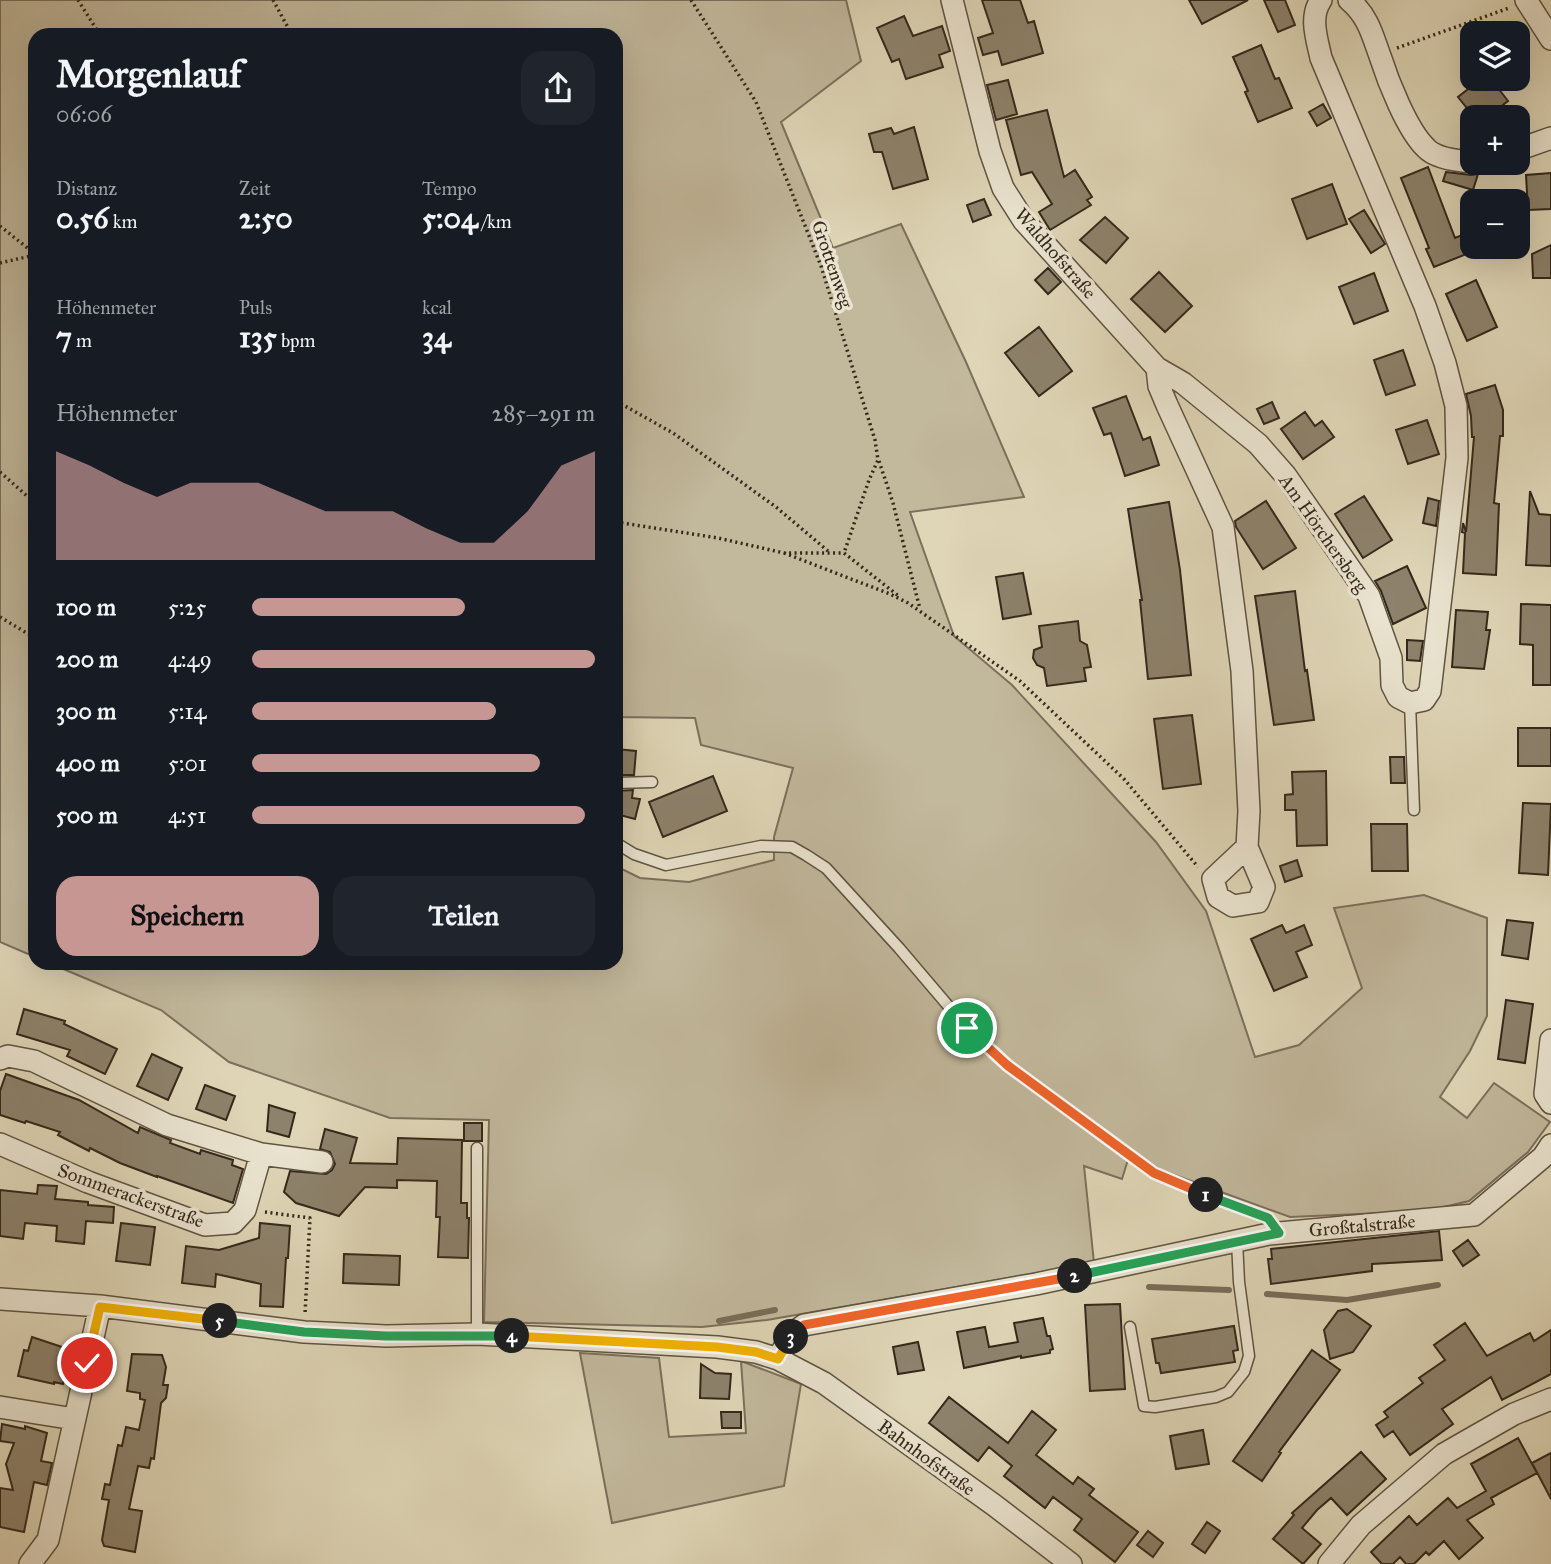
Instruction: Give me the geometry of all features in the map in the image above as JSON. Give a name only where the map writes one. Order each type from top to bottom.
[{"type":"street","name":"Waldhofstraße","points":[[952,0],[990,151],[1003,188],[1024,221],[1157,368]]},
{"type":"street","points":[[1321,0],[1316,8],[1314,26],[1321,58],[1425,306],[1456,405],[1457,458],[1430,691],[1424,700],[1410,703]]},
{"type":"street","points":[[1349,0],[1360,10],[1371,28],[1388,79],[1407,120],[1427,150],[1460,161]]},
{"type":"street","points":[[1527,1],[1551,38]]},
{"type":"street","points":[[1530,145],[1551,138]]},
{"type":"street","name":"Am Hörchersberg","points":[[1157,368],[1184,383],[1258,444],[1286,476],[1369,596],[1391,658],[1392,685],[1398,697],[1410,703]]},
{"type":"street","points":[[1157,368],[1159,386],[1223,527],[1241,671],[1249,811],[1247,847],[1264,887],[1258,902],[1233,906],[1218,897],[1213,880],[1247,847]]},
{"type":"street","points":[[1551,1040],[1545,1094],[1551,1103]]},
{"type":"street","points":[[0,1059],[8,1056],[34,1061],[167,1125],[261,1154],[321,1162]]},
{"type":"street","name":"Sommerackerstraße","points":[[0,1144],[88,1182],[205,1225],[233,1223],[245,1210]]},
{"type":"street","name":"Großtalstraße","points":[[778,1359],[792,1335],[804,1325],[1036,1284],[1279,1233],[1474,1215],[1543,1157],[1551,1145]]},
{"type":"street","points":[[245,1210],[261,1154]]},
{"type":"street","points":[[0,1299],[100,1307],[304,1332],[386,1336],[477,1334],[717,1347],[756,1352],[778,1359]]},
{"type":"street","points":[[30,1564],[48,1540],[100,1307]]},
{"type":"street","name":"Bahnhofstraße","points":[[778,1359],[824,1383],[853,1403],[1071,1564]]},
{"type":"street","points":[[1329,1564],[1361,1525],[1444,1454],[1514,1415],[1551,1399]]},
{"type":"street","points":[[0,1407],[74,1419]]},
{"type":"lane","points":[[1410,703],[1414,810]]},
{"type":"lane","points":[[623,783],[652,782]]},
{"type":"lane","points":[[623,847],[634,854],[666,864],[761,846],[792,847],[806,855],[826,868],[900,948],[967,1028],[1007,1065],[1154,1173],[1268,1218],[1279,1233]]},
{"type":"lane","points":[[477,1148],[477,1334]]},
{"type":"lane","points":[[1130,1326],[1144,1406],[1155,1407],[1216,1397],[1228,1392],[1244,1372],[1249,1356],[1239,1282],[1237,1241]]},
{"type":"path","points":[[78,0],[96,28]]},
{"type":"path","points":[[273,0],[288,28]]},
{"type":"path","name":"Grottenweg","points":[[691,0],[756,102],[821,266],[875,440],[878,460],[893,503],[921,611]]},
{"type":"path","points":[[1400,47],[1527,1]]},
{"type":"path","points":[[0,226],[28,248]]},
{"type":"path","points":[[0,263],[28,256]]},
{"type":"path","points":[[623,405],[673,433],[776,507],[830,552]]},
{"type":"path","points":[[844,553],[878,460]]},
{"type":"path","points":[[0,472],[28,496]]},
{"type":"path","points":[[623,523],[718,538],[784,553],[908,603],[1020,681],[1124,779],[1191,860],[1213,880]]},
{"type":"path","points":[[784,553],[844,553],[908,603]]},
{"type":"path","points":[[0,617],[28,634]]},
{"type":"path","points":[[245,1210],[310,1217],[304,1332]]},
{"type":"shaded area","points":[[0,0],[846,0],[861,61],[781,122],[833,248],[901,224],[966,362],[1024,497],[910,512],[954,636],[1012,685],[1156,842],[1206,911],[1255,1057],[1299,1045],[1362,988],[1334,908],[1424,895],[1487,918],[1487,1016],[1470,1051],[1440,1097],[1467,1118],[1494,1083],[1550,1122],[1528,1152],[1469,1201],[1427,1211],[1290,1217],[1161,1170],[1131,1150],[1122,1179],[1084,1166],[1094,1263],[767,1320],[702,1327],[484,1322],[489,1120],[390,1118],[229,1062],[161,1010],[66,970],[623,970],[623,870],[640,878],[689,882],[774,860],[774,837],[793,768],[701,745],[695,718],[623,717],[623,28],[28,28],[28,954],[0,942]]},
{"type":"shaded area","points":[[580,1353],[659,1358],[669,1437],[746,1433],[741,1361],[801,1384],[784,1486],[612,1523]]},
{"type":"building","points":[[982,0],[1020,0],[1028,23],[1034,21],[1043,53],[1002,65],[998,51],[983,55],[978,38],[993,33]]},
{"type":"building","points":[[1189,0],[1248,0],[1202,24]]},
{"type":"building","points":[[1264,0],[1285,0],[1295,25],[1278,32]]},
{"type":"building","points":[[904,16],[913,36],[942,26],[950,51],[939,55],[943,67],[906,79],[899,59],[892,62],[877,28]]},
{"type":"building","points":[[1261,45],[1275,79],[1279,78],[1292,108],[1258,122],[1233,57]]},
{"type":"building","points":[[1008,80],[1017,114],[996,120],[987,85]]},
{"type":"building","points":[[1466,91],[1500,91],[1508,101],[1503,105],[1464,105],[1458,97]]},
{"type":"building","points":[[1323,104],[1331,118],[1317,126],[1309,112]]},
{"type":"building","points":[[1047,110],[1064,177],[1075,170],[1092,197],[1087,200],[1091,205],[1050,230],[1039,212],[1052,204],[1032,172],[1021,175],[1006,120]]},
{"type":"building","points":[[914,127],[928,179],[893,189],[882,152],[874,152],[869,134],[891,128],[894,134]]},
{"type":"building","points":[[1428,167],[1455,238],[1460,236],[1460,257],[1434,267],[1401,178]]},
{"type":"building","points":[[1446,172],[1478,175],[1473,189],[1443,181]]},
{"type":"building","points":[[1551,173],[1551,209],[1530,210],[1530,189],[1527,189],[1526,175]]},
{"type":"building","points":[[1332,184],[1347,224],[1307,239],[1292,199]]},
{"type":"building","points":[[984,199],[991,215],[973,222],[967,205]]},
{"type":"building","points":[[1364,210],[1385,244],[1371,253],[1349,219]]},
{"type":"building","points":[[1105,217],[1128,238],[1106,263],[1080,240]]},
{"type":"building","points":[[1551,245],[1551,278],[1533,278],[1532,254]]},
{"type":"building","points":[[1048,268],[1061,282],[1048,294],[1035,280]]},
{"type":"building","points":[[1159,272],[1192,306],[1165,332],[1131,299]]},
{"type":"building","points":[[1374,273],[1388,311],[1354,324],[1339,287]]},
{"type":"building","points":[[1476,280],[1497,327],[1467,341],[1446,294]]},
{"type":"building","points":[[1039,327],[1072,371],[1039,396],[1005,353]]},
{"type":"building","points":[[1403,350],[1415,385],[1386,395],[1374,360]]},
{"type":"building","points":[[1495,385],[1503,410],[1503,436],[1500,436],[1494,503],[1499,504],[1496,575],[1463,573],[1465,533],[1462,532],[1463,523],[1466,532],[1474,437],[1466,394]]},
{"type":"building","points":[[1126,396],[1143,440],[1150,437],[1159,465],[1125,476],[1111,433],[1104,435],[1093,408]]},
{"type":"building","points":[[1272,402],[1279,418],[1264,424],[1257,409]]},
{"type":"building","points":[[1305,412],[1315,426],[1322,421],[1334,437],[1303,459],[1281,429]]},
{"type":"building","points":[[1427,420],[1439,454],[1408,464],[1396,430]]},
{"type":"building","points":[[1530,491],[1539,514],[1551,515],[1551,566],[1526,565]]},
{"type":"building","points":[[1364,496],[1392,540],[1363,558],[1335,514]]},
{"type":"building","points":[[1428,498],[1439,501],[1436,526],[1423,523]]},
{"type":"building","points":[[1266,501],[1296,548],[1263,569],[1236,527],[1235,521]]},
{"type":"building","points":[[1169,502],[1180,570],[1191,675],[1148,679],[1142,600],[1128,509]]},
{"type":"building","points":[[1407,566],[1426,608],[1393,624],[1375,581]]},
{"type":"building","points":[[1023,573],[1031,614],[1003,619],[996,577]]},
{"type":"building","points":[[1295,591],[1314,720],[1274,725],[1255,596]]},
{"type":"building","points":[[1521,604],[1551,605],[1551,685],[1533,685],[1533,645],[1520,644]]},
{"type":"building","points":[[1456,610],[1488,612],[1486,630],[1490,630],[1484,669],[1452,667]]},
{"type":"building","points":[[1078,621],[1080,641],[1087,645],[1091,667],[1084,668],[1086,681],[1047,686],[1044,668],[1037,665],[1033,658],[1034,650],[1042,647],[1039,626]]},
{"type":"building","points":[[1407,640],[1423,641],[1420,661],[1407,660]]},
{"type":"building","points":[[1192,715],[1201,784],[1163,789],[1154,719]]},
{"type":"building","points":[[1518,728],[1551,728],[1551,766],[1518,766]]},
{"type":"building","points":[[623,750],[636,751],[634,775],[623,775]]},
{"type":"building","points":[[1390,757],[1404,757],[1405,783],[1391,783]]},
{"type":"building","points":[[1326,771],[1327,845],[1297,846],[1296,810],[1285,810],[1285,795],[1293,794],[1292,772]]},
{"type":"building","points":[[713,776],[727,811],[663,837],[649,802]]},
{"type":"building","points":[[633,790],[632,798],[640,799],[635,819],[623,816],[623,791]]},
{"type":"building","points":[[1523,803],[1551,804],[1548,875],[1519,873]]},
{"type":"building","points":[[1371,824],[1407,824],[1408,871],[1372,871]]},
{"type":"building","points":[[1297,860],[1302,876],[1285,882],[1280,866]]},
{"type":"building","points":[[1507,920],[1533,923],[1528,959],[1502,955]]},
{"type":"building","points":[[1282,925],[1286,933],[1304,925],[1312,945],[1296,952],[1307,977],[1274,991],[1251,939]]},
{"type":"building","points":[[1506,1000],[1533,1004],[1525,1063],[1498,1059]]},
{"type":"building","points":[[24,1009],[65,1021],[64,1024],[117,1049],[105,1074],[67,1056],[70,1050],[17,1034]]},
{"type":"building","points":[[152,1054],[182,1068],[168,1100],[137,1086]]},
{"type":"building","points":[[6,1074],[79,1100],[138,1133],[140,1127],[171,1140],[170,1143],[200,1154],[201,1150],[233,1160],[232,1165],[243,1169],[233,1203],[120,1163],[90,1148],[89,1151],[58,1135],[60,1132],[0,1115],[0,1091]]},
{"type":"building","points":[[205,1085],[235,1096],[226,1120],[196,1109]]},
{"type":"building","points":[[269,1105],[295,1113],[289,1137],[267,1131]]},
{"type":"building","points":[[464,1123],[482,1123],[482,1141],[464,1141]]},
{"type":"building","points":[[325,1129],[357,1138],[350,1163],[397,1164],[398,1138],[462,1140],[461,1203],[467,1203],[469,1218],[468,1258],[438,1257],[440,1217],[436,1217],[437,1181],[397,1180],[397,1188],[365,1187],[339,1216],[296,1203],[284,1192],[290,1171],[326,1174],[335,1164],[330,1152],[320,1149]]},
{"type":"building","points":[[38,1185],[57,1186],[55,1199],[114,1207],[113,1223],[86,1221],[84,1244],[56,1241],[57,1226],[25,1223],[23,1239],[0,1236],[0,1190],[37,1194]]},
{"type":"building","points":[[121,1223],[155,1227],[150,1265],[116,1261]]},
{"type":"building","points":[[260,1223],[290,1226],[283,1307],[260,1306],[261,1284],[216,1274],[215,1287],[182,1283],[186,1246],[219,1250],[259,1238]]},
{"type":"building","points":[[1439,1231],[1442,1260],[1372,1264],[1372,1271],[1271,1284],[1268,1259],[1272,1259],[1271,1249]]},
{"type":"building","points":[[1468,1240],[1479,1255],[1463,1266],[1453,1251]]},
{"type":"building","points":[[344,1254],[400,1256],[399,1285],[343,1283]]},
{"type":"building","points":[[1120,1304],[1125,1389],[1090,1391],[1085,1305]]},
{"type":"building","points":[[1347,1309],[1371,1326],[1353,1352],[1330,1359],[1324,1330],[1338,1311]]},
{"type":"building","points":[[1043,1318],[1053,1349],[1050,1353],[964,1368],[957,1332],[985,1327],[989,1347],[1018,1342],[1014,1323]]},
{"type":"building","points":[[1465,1323],[1487,1356],[1530,1333],[1534,1341],[1551,1330],[1551,1374],[1502,1400],[1491,1377],[1442,1409],[1453,1424],[1410,1455],[1393,1431],[1384,1437],[1376,1425],[1388,1417],[1384,1412],[1423,1383],[1419,1378],[1445,1360],[1434,1345]]},
{"type":"building","points":[[1234,1326],[1238,1350],[1233,1351],[1235,1362],[1161,1373],[1159,1363],[1156,1363],[1152,1339]]},
{"type":"building","points":[[32,1337],[71,1350],[63,1384],[18,1376],[24,1350],[28,1351]]},
{"type":"building","points":[[918,1342],[924,1370],[898,1374],[893,1347]]},
{"type":"building","points":[[1312,1350],[1340,1370],[1279,1452],[1281,1453],[1262,1481],[1233,1461]]},
{"type":"building","points":[[132,1354],[162,1355],[166,1367],[163,1385],[168,1385],[166,1398],[161,1403],[154,1459],[151,1458],[149,1468],[138,1466],[129,1509],[142,1511],[135,1552],[104,1546],[102,1540],[109,1500],[102,1499],[105,1484],[110,1485],[118,1445],[122,1446],[126,1427],[139,1430],[145,1400],[140,1399],[140,1393],[127,1391]]},
{"type":"building","points":[[701,1364],[715,1373],[731,1374],[729,1399],[700,1398]]},
{"type":"building","points":[[949,1397],[1008,1443],[1032,1411],[1056,1430],[1036,1455],[1073,1484],[1078,1477],[1094,1489],[1089,1495],[1138,1532],[1115,1562],[1074,1530],[1082,1519],[1053,1497],[1045,1508],[1004,1476],[1012,1466],[989,1447],[978,1461],[929,1423]]},
{"type":"building","points":[[721,1412],[741,1412],[741,1428],[722,1428]]},
{"type":"building","points":[[2,1424],[25,1429],[25,1426],[47,1433],[41,1461],[52,1463],[47,1485],[34,1482],[24,1532],[0,1527],[0,1488],[13,1490],[6,1464],[14,1443],[0,1441]]},
{"type":"building","points":[[1203,1430],[1209,1464],[1176,1469],[1170,1436]]},
{"type":"building","points":[[1518,1438],[1537,1473],[1491,1498],[1494,1504],[1467,1520],[1483,1538],[1459,1559],[1444,1541],[1429,1555],[1426,1552],[1414,1564],[1406,1564],[1400,1557],[1393,1564],[1382,1564],[1371,1552],[1409,1516],[1417,1525],[1448,1498],[1457,1508],[1486,1491],[1471,1464]]},
{"type":"building","points":[[1361,1452],[1386,1479],[1347,1515],[1331,1498],[1317,1510],[1302,1528],[1321,1544],[1303,1564],[1273,1539],[1294,1515],[1292,1513]]},
{"type":"building","points":[[1551,1453],[1551,1499],[1532,1463]]},
{"type":"building","points":[[1207,1522],[1220,1531],[1205,1553],[1192,1544]]},
{"type":"building","points":[[1148,1531],[1163,1543],[1153,1557],[1137,1545]]},
{"type":"waterway","points":[[1267,1294],[1347,1300],[1438,1285]]},
{"type":"waterway","points":[[1149,1287],[1229,1290]]},
{"type":"waterway","points":[[719,1321],[775,1310]]},
{"type":"route","points":[[87,1363],[100,1307],[304,1332],[386,1336],[477,1334],[717,1347],[756,1352],[778,1359],[792,1335],[804,1325],[1036,1284],[1279,1233],[1268,1218],[1154,1173],[1048,1097],[1007,1065],[967,1028]]}]
